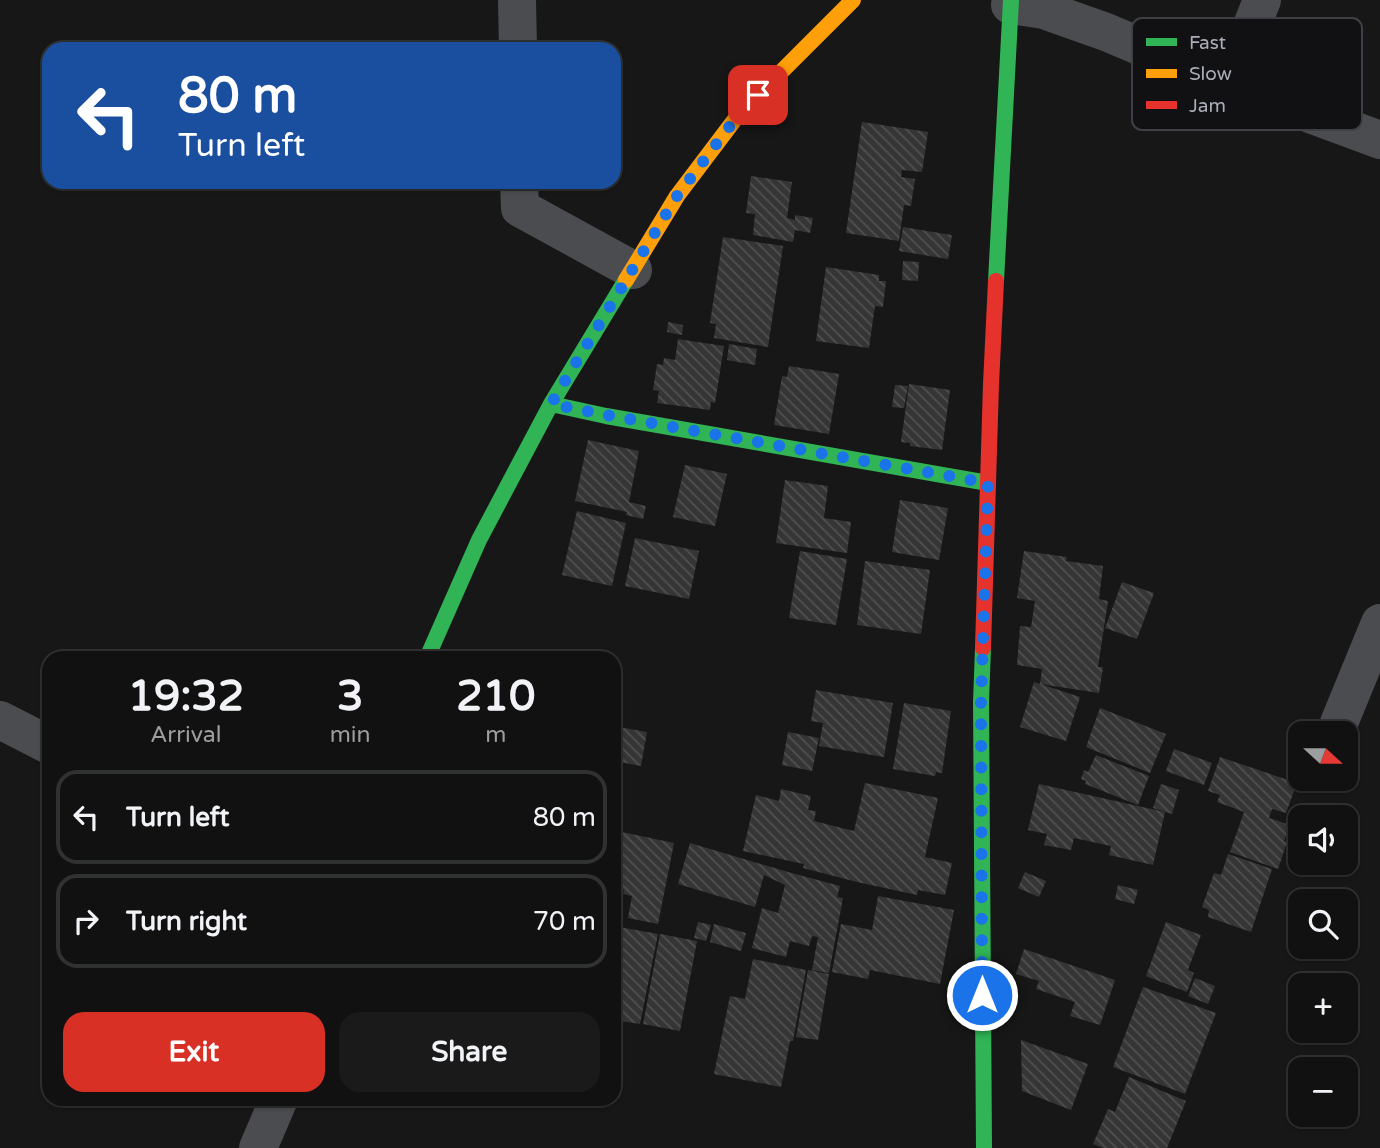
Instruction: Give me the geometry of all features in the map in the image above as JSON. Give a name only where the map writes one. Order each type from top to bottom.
[{"type":"street","points":[[517,0],[517,42]]},
{"type":"street","points":[[430,651],[479,540],[551,404],[677,196],[739,114],[853,0]]},
{"type":"street","points":[[1255,18],[1262,0]]},
{"type":"street","points":[[984,1148],[981,702],[991,384],[1011,3],[1044,10],[1132,43]]},
{"type":"street","points":[[1353,130],[1380,140]]},
{"type":"street","points":[[519,189],[520,208],[632,270]]},
{"type":"street","points":[[551,404],[988,483]]},
{"type":"street","points":[[1340,721],[1380,623]]},
{"type":"street","points":[[0,720],[42,741]]},
{"type":"street","points":[[258,1148],[276,1106]]},
{"type":"building","points":[[862,122],[928,132],[922,172],[902,170],[901,177],[915,179],[911,206],[904,205],[899,241],[846,233]]},
{"type":"building","points":[[751,176],[792,182],[787,218],[795,220],[795,215],[813,218],[810,233],[795,230],[793,242],[753,235],[755,214],[746,213]]},
{"type":"building","points":[[903,227],[952,235],[948,259],[899,251]]},
{"type":"building","points":[[723,237],[783,246],[768,347],[714,338],[716,324],[710,323]]},
{"type":"building","points":[[903,261],[919,262],[918,281],[902,280]]},
{"type":"building","points":[[826,267],[879,275],[879,281],[886,281],[883,307],[875,306],[869,348],[816,341]]},
{"type":"building","points":[[668,322],[683,325],[682,335],[667,332]]},
{"type":"building","points":[[678,339],[724,346],[715,403],[711,402],[710,410],[657,403],[659,391],[653,390],[657,364],[663,365],[664,358],[675,360]]},
{"type":"building","points":[[729,344],[757,349],[755,365],[727,360]]},
{"type":"building","points":[[789,366],[839,374],[829,434],[774,425],[782,376],[787,377]]},
{"type":"building","points":[[909,384],[950,390],[942,450],[910,446],[910,443],[901,442]]},
{"type":"building","points":[[895,385],[908,386],[904,408],[892,407]]},
{"type":"building","points":[[588,440],[639,451],[629,502],[646,506],[643,519],[626,515],[627,512],[575,501]]},
{"type":"building","points":[[685,465],[727,474],[715,526],[673,517]]},
{"type":"building","points":[[785,480],[828,486],[824,518],[851,522],[847,553],[776,543]]},
{"type":"building","points":[[900,500],[948,508],[939,560],[892,552]]},
{"type":"building","points":[[577,511],[626,523],[612,586],[562,575]]},
{"type":"building","points":[[635,538],[699,551],[689,599],[625,586]]},
{"type":"building","points":[[800,551],[847,559],[836,625],[789,618]]},
{"type":"building","points":[[1024,551],[1067,557],[1066,561],[1103,566],[1099,599],[1108,601],[1098,667],[1103,667],[1099,693],[1040,684],[1042,669],[1017,665],[1020,626],[1031,627],[1035,601],[1017,598]]},
{"type":"building","points":[[865,561],[930,570],[921,634],[857,625]]},
{"type":"building","points":[[1122,582],[1154,593],[1137,639],[1105,628]]},
{"type":"building","points":[[1034,682],[1080,697],[1066,741],[1020,727]]},
{"type":"building","points":[[816,690],[893,703],[884,757],[819,746],[823,723],[811,721]]},
{"type":"building","points":[[904,703],[951,711],[942,773],[936,772],[935,776],[893,769]]},
{"type":"building","points":[[1100,708],[1166,734],[1150,773],[1086,747]]},
{"type":"building","points":[[621,727],[647,732],[641,766],[621,762]]},
{"type":"building","points":[[788,732],[819,738],[812,771],[782,765]]},
{"type":"building","points":[[1174,749],[1212,763],[1204,785],[1166,771]]},
{"type":"building","points":[[1096,755],[1149,776],[1138,805],[1085,784],[1086,781],[1081,779],[1084,770],[1088,772]]},
{"type":"building","points":[[1220,757],[1288,780],[1288,791],[1294,791],[1286,813],[1272,809],[1269,818],[1288,824],[1284,841],[1287,842],[1278,869],[1230,852],[1244,812],[1217,802],[1220,795],[1208,791]]},
{"type":"building","points":[[865,783],[938,798],[925,857],[952,863],[945,895],[918,890],[917,895],[857,882],[803,868],[804,864],[743,851],[756,795],[779,801],[781,789],[811,796],[808,810],[816,811],[814,821],[854,831]]},
{"type":"building","points":[[1039,784],[1165,812],[1153,865],[1109,855],[1111,846],[1074,838],[1071,850],[1044,845],[1047,834],[1028,830]]},
{"type":"building","points":[[1161,784],[1179,790],[1172,814],[1153,808]]},
{"type":"building","points":[[622,832],[674,843],[658,924],[628,918],[632,896],[623,894],[624,890],[621,889]]},
{"type":"building","points":[[690,843],[840,886],[837,897],[843,898],[829,973],[812,970],[818,937],[812,936],[809,946],[790,941],[786,957],[752,948],[762,908],[778,913],[785,885],[764,875],[755,907],[678,884]]},
{"type":"building","points":[[1228,854],[1272,869],[1251,932],[1208,917],[1209,910],[1202,907],[1214,873],[1221,875]]},
{"type":"building","points":[[1025,872],[1046,881],[1039,897],[1018,888]]},
{"type":"building","points":[[1118,885],[1138,890],[1134,904],[1115,899]]},
{"type":"building","points":[[878,896],[954,910],[940,984],[870,970],[868,979],[832,972],[841,924],[872,930]]},
{"type":"building","points":[[698,922],[711,925],[706,941],[694,938]]},
{"type":"building","points":[[1166,922],[1201,935],[1188,970],[1194,973],[1187,992],[1146,976]]},
{"type":"building","points":[[714,924],[746,933],[741,951],[710,942]]},
{"type":"building","points":[[621,927],[658,934],[640,1024],[621,1021]]},
{"type":"building","points":[[660,934],[697,941],[680,1031],[643,1024]]},
{"type":"building","points":[[1024,949],[1115,980],[1100,1025],[1070,1016],[1075,1002],[1036,989],[1039,981],[1016,974]]},
{"type":"building","points":[[753,959],[806,970],[793,1041],[790,1041],[781,1087],[714,1074],[730,996],[745,999]]},
{"type":"building","points":[[808,970],[829,974],[818,1040],[796,1037]]},
{"type":"building","points":[[1195,978],[1215,986],[1208,1004],[1188,996]]},
{"type":"building","points":[[1143,987],[1216,1013],[1185,1094],[1113,1067]]},
{"type":"building","points":[[1021,1040],[1088,1064],[1071,1110],[1022,1091]]},
{"type":"building","points":[[1129,1077],[1186,1101],[1167,1148],[1103,1148],[1093,1144],[1108,1109],[1115,1112]]},
{"type":"traffic: fast","points":[[996,281],[1011,0]]},
{"type":"traffic: fast","points":[[430,651],[479,540],[551,404],[626,280]]},
{"type":"traffic: fast","points":[[551,404],[988,483]]},
{"type":"traffic: fast","points":[[983,648],[981,702],[984,1148]]},
{"type":"traffic: slow","points":[[626,280],[677,196],[739,114],[853,0]]},
{"type":"traffic: jam","points":[[983,648],[996,281]]},
{"type":"route","points":[[758,95],[739,114],[677,196],[551,404],[988,483],[981,702],[982,995]]}]
